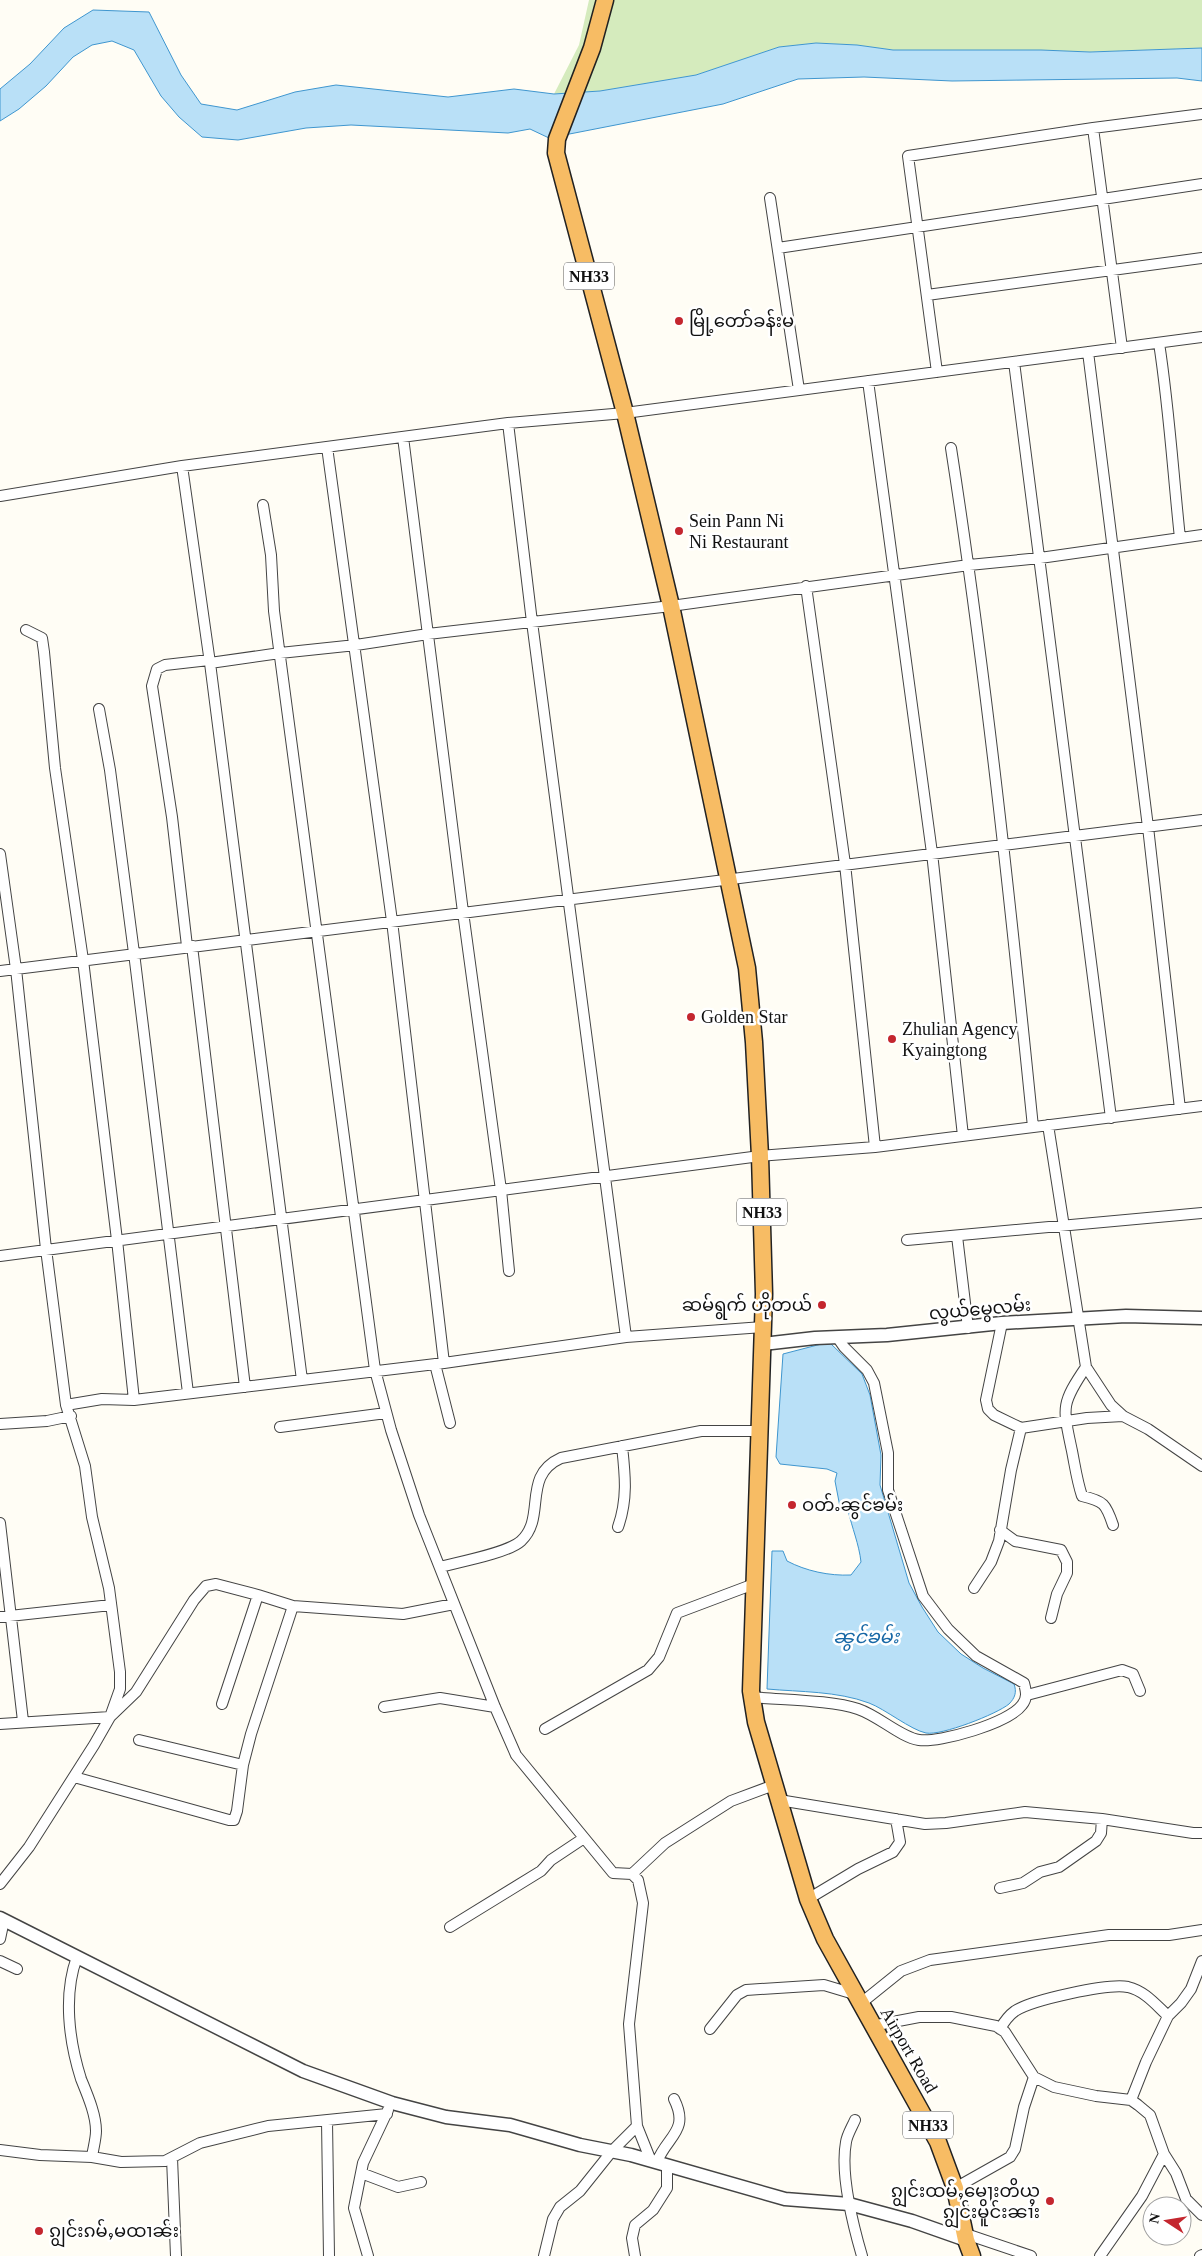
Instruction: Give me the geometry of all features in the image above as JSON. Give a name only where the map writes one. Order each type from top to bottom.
[{"type":"highway","name":"NH33","points":[[605,1],[592,48],[557,138],[556,153],[625,413],[671,606],[747,968],[754,1042],[760,1156],[763,1327],[752,1697],[756,1722],[808,1899],[825,1939],[857,1999]]},
{"type":"highway","name":"Airport Road","points":[[857,1999],[938,2142],[955,2188],[972,2256]]},
{"type":"street","points":[[937,372],[908,156],[1093,128],[1202,114]]},
{"type":"street","points":[[1093,128],[1122,348]]},
{"type":"street","points":[[778,248],[1202,184]]},
{"type":"street","points":[[770,198],[799,390]]},
{"type":"street","points":[[927,295],[1202,258]]},
{"type":"street","points":[[0,496],[182,466],[508,423],[625,413],[1202,337]]},
{"type":"street","points":[[1159,343],[1169,403],[1170,438],[1180,538]]},
{"type":"street","points":[[1088,352],[1148,827],[1180,1109]]},
{"type":"street","points":[[1014,362],[1111,1118]]},
{"type":"street","points":[[868,381],[932,854],[963,1136]]},
{"type":"street","points":[[508,423],[532,622],[626,1337]]},
{"type":"street","points":[[403,437],[463,912],[501,1190],[509,1272]]},
{"type":"street","points":[[327,447],[356,645],[392,921],[425,1200],[440,1363],[450,1422]]},
{"type":"street","points":[[951,448],[969,565],[1005,844],[1033,1127]]},
{"type":"street","points":[[182,466],[210,661],[302,1380]]},
{"type":"street","points":[[263,505],[271,555],[274,611],[354,1209],[376,1370],[386,1413],[419,1514],[495,1708],[516,1755],[613,1873],[632,1874],[638,1880],[643,1903],[629,2024],[637,2126],[658,2163],[667,2188],[653,2210],[635,2225],[632,2238],[635,2256]]},
{"type":"street","points":[[245,1386],[172,817],[152,686],[157,669],[165,665],[356,645],[428,634],[671,606],[806,586],[1040,558],[1202,535]]},
{"type":"street","points":[[806,586],[845,864],[875,1146]]},
{"type":"street","points":[[26,630],[42,638],[55,768],[83,960],[117,1240],[134,1400]]},
{"type":"street","points":[[99,709],[110,770],[134,953],[188,1393]]},
{"type":"street","points":[[0,971],[1202,820]]},
{"type":"street","points":[[0,854],[16,969],[46,1249],[66,1405],[71,1416],[85,1466],[92,1517],[111,1605],[120,1672],[120,1689],[110,1717],[29,1847],[0,1884]]},
{"type":"street","points":[[0,1256],[760,1156],[875,1146],[1202,1106]]},
{"type":"street","points":[[1048,1125],[1086,1367],[1111,1405],[1123,1416],[1148,1429],[1202,1466]]},
{"type":"street","points":[[907,1240],[1202,1213]]},
{"type":"street","points":[[956,1236],[968,1328]]},
{"type":"street","name":"လွယ်မွေလမ်း","points":[[763,1344],[1077,1318],[1126,1316],[1202,1318]]},
{"type":"street","points":[[1002,1323],[986,1400],[988,1408],[994,1415],[1021,1428],[1123,1416]]},
{"type":"street","points":[[66,1405],[102,1399],[134,1400],[302,1380],[626,1337],[763,1327]]},
{"type":"street","points":[[752,1697],[856,1708],[876,1716],[898,1731],[917,1740],[935,1741],[981,1728],[1010,1714],[1022,1705],[1027,1695],[1024,1683],[976,1656],[948,1629],[923,1596],[888,1490],[888,1452],[874,1384],[866,1370],[837,1337]]},
{"type":"street","points":[[1086,1367],[1070,1390],[1065,1408],[1065,1422],[1076,1479],[1082,1496],[1100,1500],[1107,1508],[1113,1525]]},
{"type":"street","points":[[280,1427],[386,1413]]},
{"type":"street","points":[[0,1424],[47,1421],[71,1416]]},
{"type":"street","points":[[974,1588],[991,1562],[1000,1530],[1021,1428]]},
{"type":"street","points":[[440,1567],[509,1548],[521,1541],[529,1528],[534,1513],[537,1483],[542,1472],[550,1463],[561,1458],[701,1431],[760,1431]]},
{"type":"street","points":[[618,1526],[624,1510],[626,1482],[622,1446]]},
{"type":"street","points":[[0,1524],[23,1721]]},
{"type":"street","points":[[1000,1530],[1016,1541],[1061,1550],[1066,1562],[1067,1572],[1057,1594],[1051,1618]]},
{"type":"street","points":[[0,1724],[23,1721],[110,1717],[136,1692],[194,1600],[206,1586],[216,1584],[293,1606],[403,1614],[454,1604]]},
{"type":"street","points":[[545,1729],[648,1670],[659,1657],[678,1613],[754,1584]]},
{"type":"street","points":[[222,1704],[258,1595]]},
{"type":"street","points":[[0,1617],[111,1605]]},
{"type":"street","points":[[74,1777],[234,1820],[238,1811],[243,1766],[251,1734],[293,1606]]},
{"type":"street","points":[[1027,1695],[1122,1670],[1133,1674],[1140,1691]]},
{"type":"street","points":[[384,1707],[440,1698],[495,1708]]},
{"type":"street","points":[[139,1740],[243,1766]]},
{"type":"street","points":[[632,1874],[665,1843],[731,1801],[776,1792],[925,1824],[946,1823],[1025,1812],[1102,1819],[1193,1834],[1202,1833]]},
{"type":"street","points":[[808,1899],[858,1869],[894,1852],[900,1842],[896,1819]]},
{"type":"street","points":[[1000,1888],[1023,1883],[1040,1872],[1059,1866],[1096,1841],[1101,1833],[1102,1819]]},
{"type":"street","points":[[450,1927],[542,1871],[551,1860],[584,1838]]},
{"type":"street","points":[[0,1939],[2,1919],[303,2071],[389,2108],[510,2125],[658,2163],[785,2199],[849,2204],[1031,2256]]},
{"type":"street","points":[[710,2030],[737,1995],[746,1990],[824,1985],[857,1999],[901,1971],[930,1960],[1109,1935],[1169,1935],[1202,1930]]},
{"type":"street","points":[[77,1958],[73,1969],[69,1997],[72,2036],[78,2068],[96,2129],[92,2157]]},
{"type":"street","points":[[0,1961],[17,1968]]},
{"type":"street","points":[[1131,2100],[1146,2062],[1168,2016],[1191,1989],[1202,1961]]},
{"type":"street","points":[[1000,2029],[1006,2018],[1016,2010],[1040,2001],[1112,1986],[1129,1987],[1142,1992],[1168,2016]]},
{"type":"street","points":[[872,2026],[919,2017],[951,2017],[1000,2029],[1010,2038],[1034,2077],[1054,2087],[1096,2096],[1131,2100],[1150,2115],[1164,2154],[1176,2174],[1186,2200],[1202,2215]]},
{"type":"street","points":[[955,2188],[1010,2157],[1015,2149],[1024,2107],[1034,2077]]},
{"type":"street","points":[[658,2163],[661,2151],[679,2127],[680,2111],[674,2099]]},
{"type":"street","points":[[0,2150],[40,2155],[92,2157],[121,2162],[158,2162],[172,2158],[200,2143],[268,2126],[327,2121],[389,2108]]},
{"type":"street","points":[[368,2256],[354,2208],[363,2163],[389,2108]]},
{"type":"street","points":[[855,2120],[846,2140],[845,2150],[849,2204],[862,2256]]},
{"type":"street","points":[[327,2121],[329,2256]]},
{"type":"street","points":[[544,2256],[553,2219],[560,2207],[580,2191],[612,2151],[637,2126]]},
{"type":"street","points":[[1100,2256],[1142,2196],[1164,2154]]},
{"type":"street","points":[[172,2158],[176,2256]]},
{"type":"street","points":[[361,2173],[398,2187],[421,2182]]},
{"type":"green space","points":[[589,0],[1202,0],[1202,48],[1090,52],[1041,50],[893,50],[857,45],[816,43],[779,47],[696,75],[600,91],[554,94],[579,45]]},
{"type":"water","points":[[93,10],[149,12],[181,75],[201,104],[237,110],[295,92],[336,85],[448,97],[514,89],[554,94],[600,91],[696,75],[779,47],[816,43],[857,45],[893,50],[1041,50],[1090,52],[1202,48],[1202,81],[1177,78],[952,81],[864,77],[798,79],[723,104],[549,138],[530,129],[508,133],[351,125],[306,128],[238,140],[202,137],[179,117],[161,96],[134,50],[112,41],[92,45],[73,57],[46,86],[19,109],[0,121],[0,89],[30,64],[64,28]]},
{"type":"water","name":"ၼွင်ၶမ်း","points":[[829,1342],[862,1374],[870,1395],[881,1455],[880,1485],[909,1583],[938,1632],[961,1654],[1014,1684],[1015,1695],[1009,1704],[969,1723],[944,1731],[926,1733],[913,1728],[869,1703],[857,1699],[818,1693],[767,1689],[772,1551],[783,1551],[787,1561],[802,1568],[826,1574],[851,1575],[861,1562],[848,1510],[840,1507],[835,1481],[837,1473],[827,1469],[780,1464],[776,1457],[783,1354]]},
{"type":"place","name":"မြို့တော်ခန်းမ","points":[[679,321]]},
{"type":"place","name":"Sein Pann Ni Ni Restaurant","points":[[679,531]]},
{"type":"place","name":"Golden Star","points":[[691,1017]]},
{"type":"place","name":"Zhulian Agency Kyaingtong","points":[[892,1039]]},
{"type":"place","name":"ဆမ်ရွက် ဟိုတယ်","points":[[822,1305]]},
{"type":"place","name":"ဝတ်ႉၼွင်ၶမ်း","points":[[792,1505]]},
{"type":"place","name":"ၵျွင်းထမ်ႇမေႃးတိယ ၵျွင်းမိူင်းၼၢႆး","points":[[1050,2201]]},
{"type":"place","name":"ၵျွင်းၵမ်ႇမထၢၼ်း","points":[[39,2231]]}]
